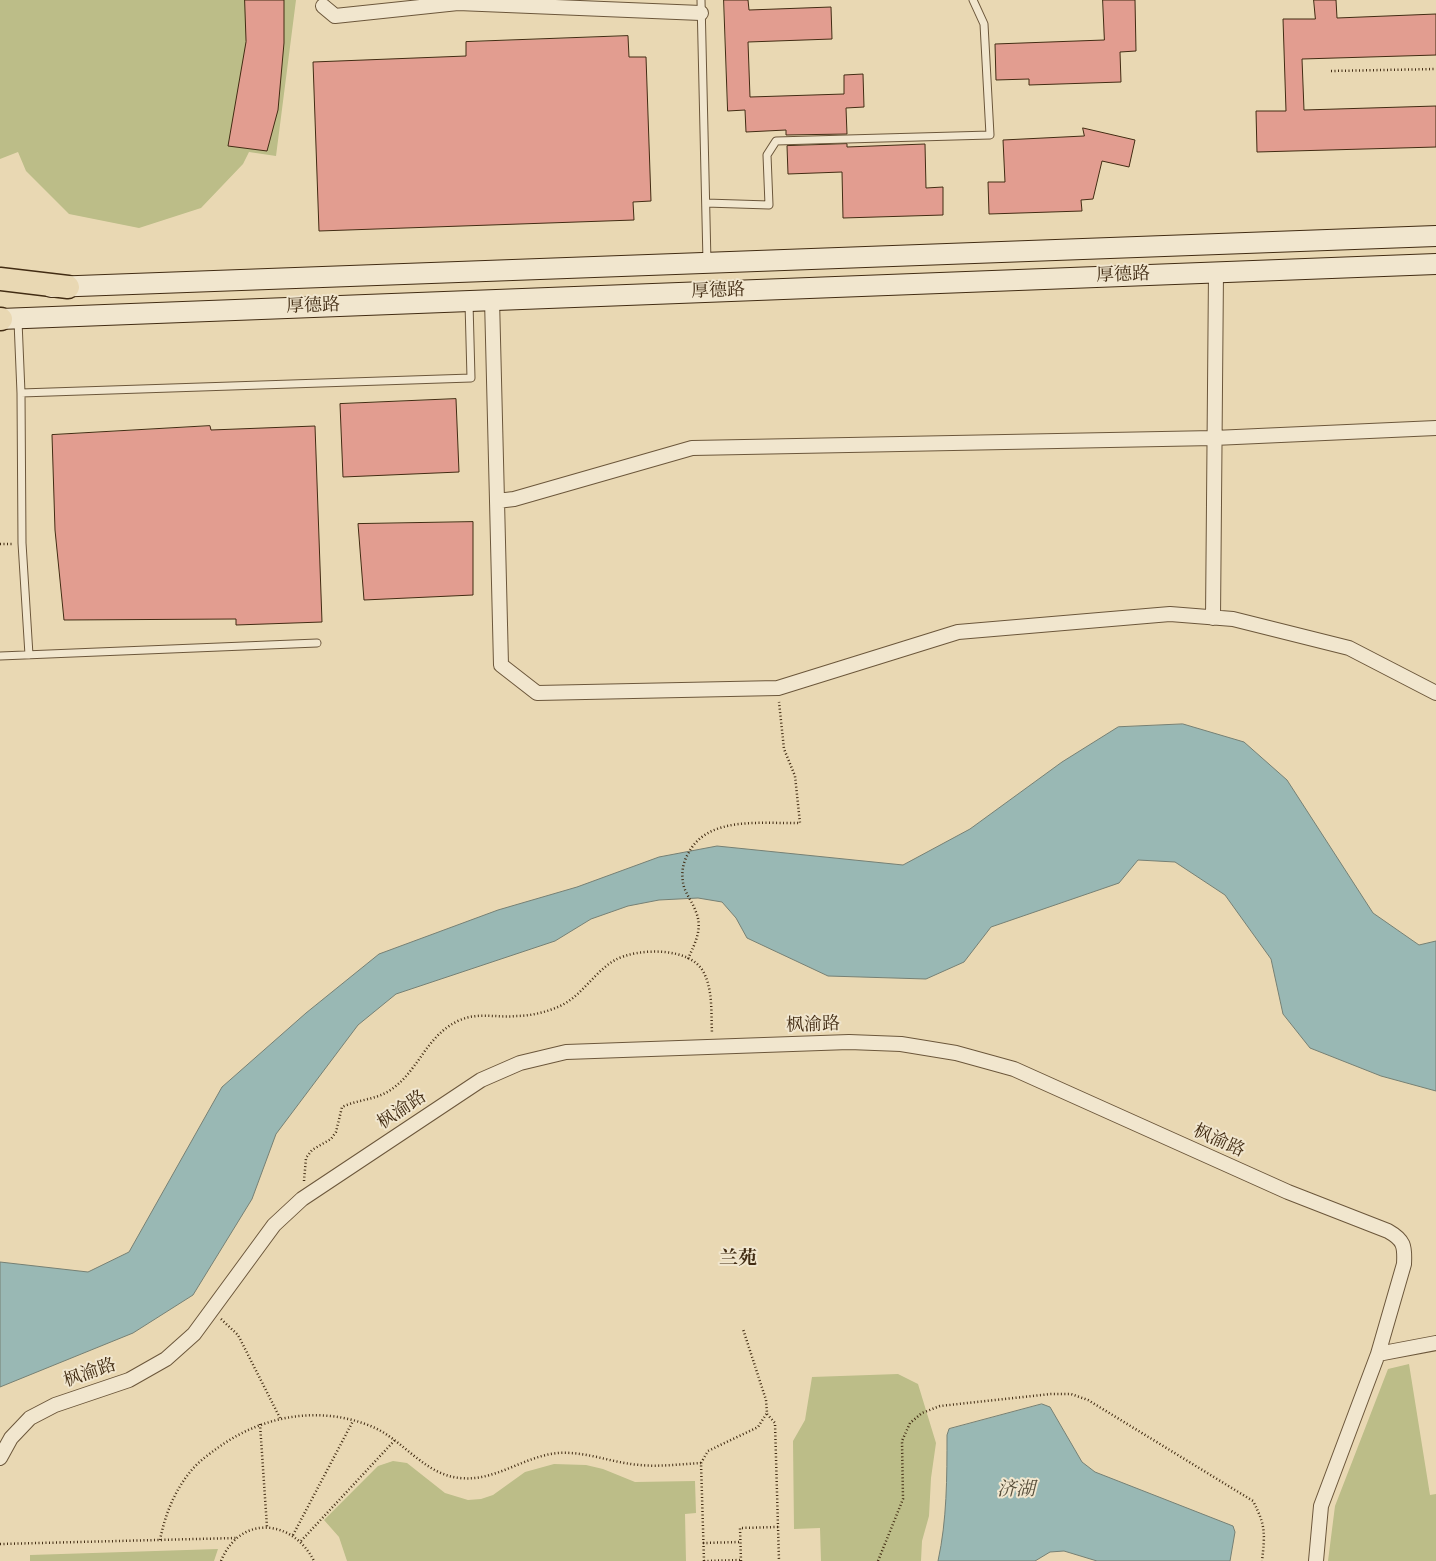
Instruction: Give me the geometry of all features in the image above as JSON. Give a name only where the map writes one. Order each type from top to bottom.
[{"type":"highway","points":[[0,279],[68,287]]},
{"type":"main road","name":"厚德路","points":[[0,289],[1436,236]]},
{"type":"main road","name":"厚德路","points":[[5,319],[1436,264]]},
{"type":"street","points":[[323,3],[335,16],[458,3],[701,6]]},
{"type":"street","points":[[1212,618],[1216,272]]},
{"type":"street","points":[[492,299],[501,665],[537,693],[778,688],[958,632],[1170,614],[1233,619],[1349,648],[1436,693]]},
{"type":"street","points":[[497,501],[514,499],[692,448],[1214,438],[1436,428]]},
{"type":"street","name":"枫渝路","points":[[0,1458],[11,1438],[30,1418],[55,1404],[129,1380],[166,1359],[194,1334],[274,1225],[302,1199],[481,1080],[520,1064],[566,1052],[849,1042],[901,1044],[956,1053],[1014,1069],[1288,1192],[1388,1231],[1399,1238],[1405,1250],[1404,1264],[1378,1354],[1321,1506],[1316,1561]]},
{"type":"street","points":[[1378,1354],[1436,1343]]},
{"type":"lane","points":[[706,203],[769,205],[768,155],[776,141],[990,135],[984,24],[973,0]]},
{"type":"lane","points":[[701,6],[707,264]]},
{"type":"lane","points":[[21,393],[471,378],[469,300]]},
{"type":"lane","points":[[5,319],[21,393],[22,543],[29,654]]},
{"type":"lane","points":[[0,656],[317,643]]},
{"type":"path","points":[[1331,71],[1436,69]]},
{"type":"path","points":[[688,959],[700,926],[684,887],[682,872],[684,861],[691,847],[711,830],[729,825],[800,823],[795,776],[784,749],[778,688]]},
{"type":"path","points":[[302,1199],[306,1158],[312,1150],[331,1139],[336,1132],[342,1107],[380,1096],[392,1089],[430,1042],[446,1027],[462,1019],[478,1015],[515,1017],[553,1009],[570,1002],[615,960],[644,953],[667,951],[688,959],[704,972],[709,989],[712,1047]]},
{"type":"path","points":[[210,1312],[231,1326],[238,1334],[280,1418]]},
{"type":"path","points":[[743,1329],[766,1400],[766,1413],[758,1426],[708,1451],[700,1463],[704,1561],[741,1560],[740,1528],[778,1527]]},
{"type":"path","points":[[878,1561],[903,1499],[902,1441],[910,1423],[922,1413],[940,1406],[1051,1394],[1071,1394],[1088,1400],[1253,1501],[1262,1520],[1264,1536],[1262,1561]]},
{"type":"path","points":[[766,1413],[775,1423],[779,1561]]},
{"type":"path","points":[[160,1540],[167,1511],[182,1483],[192,1470],[229,1440],[260,1424],[280,1418],[316,1415],[353,1421],[373,1427],[395,1440],[422,1462],[443,1473],[459,1478],[495,1474],[538,1456],[559,1453],[584,1454],[639,1465],[700,1463]]},
{"type":"path","points":[[293,1535],[353,1421]]},
{"type":"path","points":[[260,1424],[267,1527]]},
{"type":"path","points":[[300,1541],[395,1440]]},
{"type":"path","points":[[221,1561],[226,1550],[236,1538],[251,1530],[267,1527],[283,1530],[293,1535],[308,1548],[314,1561]]},
{"type":"path","points":[[0,1544],[236,1538]]},
{"type":"path","points":[[703,1543],[740,1542]]},
{"type":"green space","points":[[0,0],[296,0],[276,156],[249,152],[243,164],[201,208],[139,228],[69,214],[26,171],[18,152],[0,159]]},
{"type":"green space","points":[[1409,1364],[1430,1495],[1436,1494],[1436,1561],[1328,1561],[1335,1506],[1388,1369]]},
{"type":"green space","points":[[898,1374],[918,1384],[936,1443],[931,1478],[929,1516],[922,1541],[921,1561],[821,1561],[820,1528],[794,1529],[793,1441],[805,1420],[812,1377]]},
{"type":"green space","points":[[393,1461],[407,1463],[445,1493],[468,1500],[481,1499],[493,1495],[525,1472],[554,1464],[586,1465],[603,1469],[635,1482],[695,1481],[696,1513],[685,1514],[686,1561],[347,1561],[339,1537],[324,1520],[378,1466]]},
{"type":"green space","points":[[218,1549],[214,1561],[30,1561],[30,1555]]},
{"type":"water","points":[[1183,724],[1244,742],[1287,780],[1373,913],[1419,945],[1436,941],[1436,1091],[1381,1076],[1310,1048],[1283,1014],[1271,959],[1225,895],[1175,862],[1138,860],[1119,883],[991,927],[964,962],[926,979],[828,976],[747,938],[736,918],[722,902],[698,898],[659,900],[628,906],[591,919],[555,941],[396,994],[358,1025],[276,1134],[252,1199],[193,1295],[133,1333],[0,1387],[0,1262],[88,1272],[129,1252],[222,1087],[306,1013],[379,954],[498,910],[577,887],[659,857],[717,846],[903,865],[970,829],[1062,762],[1118,727]]},
{"type":"water","name":"济湖","points":[[1042,1404],[1050,1407],[1082,1462],[1095,1472],[1233,1526],[1235,1532],[1230,1561],[1097,1561],[1064,1551],[1050,1552],[1035,1561],[938,1561],[945,1514],[947,1435],[949,1429]]},
{"type":"building","points":[[245,0],[284,0],[284,43],[278,110],[267,151],[228,146],[246,42]]},
{"type":"building","points":[[724,0],[748,0],[749,10],[831,7],[832,39],[748,42],[750,97],[844,94],[844,75],[863,74],[864,107],[846,108],[847,134],[786,135],[786,130],[746,132],[745,110],[728,111]]},
{"type":"building","points":[[1103,0],[1135,0],[1136,51],[1120,52],[1121,82],[1029,85],[1029,79],[996,80],[995,44],[1104,40]]},
{"type":"building","points":[[1314,0],[1336,0],[1337,18],[1436,14],[1436,55],[1302,59],[1304,110],[1436,106],[1436,147],[1257,152],[1256,111],[1286,111],[1283,19],[1315,19]]},
{"type":"building","points":[[628,36],[629,57],[646,57],[651,201],[633,202],[634,220],[319,231],[313,62],[466,56],[466,42]]},
{"type":"building","points":[[1083,128],[1135,140],[1129,167],[1102,161],[1093,199],[1081,200],[1082,211],[989,214],[988,182],[1005,182],[1003,140],[1084,136]]},
{"type":"building","points":[[847,144],[847,147],[925,144],[926,188],[943,187],[943,215],[843,218],[842,172],[788,174],[787,146]]},
{"type":"building","points":[[456,399],[459,472],[343,477],[340,404]]},
{"type":"building","points":[[210,426],[211,430],[315,426],[322,622],[236,625],[236,619],[64,620],[55,530],[52,435]]},
{"type":"building","points":[[473,522],[473,595],[364,600],[358,524]]},
{"type":"district","name":"兰苑","points":[[738,1259]]}]
